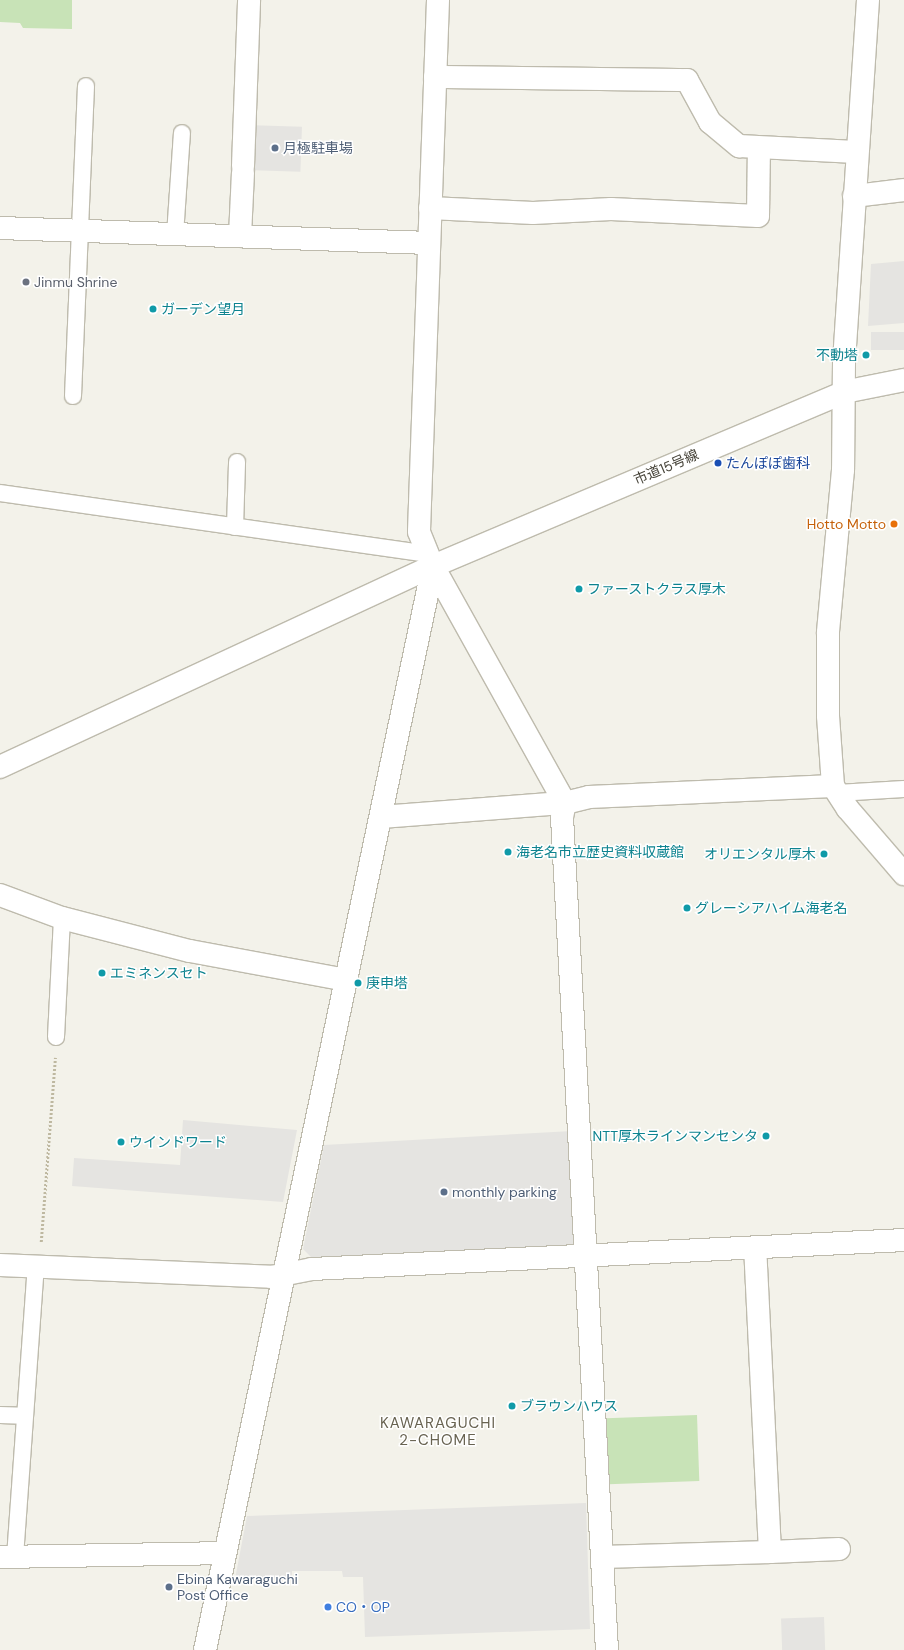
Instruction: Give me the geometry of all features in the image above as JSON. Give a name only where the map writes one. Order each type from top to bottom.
[{"type":"street","points":[[240,236],[249,0]]},
{"type":"street","points":[[438,0],[430,208],[427,243],[418,506],[419,532],[430,560],[565,803],[562,817],[607,1650]]},
{"type":"street","points":[[868,0],[856,152],[844,392],[843,470],[828,633],[828,716],[835,789],[904,874]]},
{"type":"street","points":[[435,77],[687,80],[710,122],[739,146],[856,152]]},
{"type":"street","points":[[430,208],[758,216],[759,148]]},
{"type":"street","points":[[854,196],[904,190]]},
{"type":"street","points":[[0,228],[427,243]]},
{"type":"street","name":"市道15号線","points":[[0,767],[430,560],[844,392],[904,380]]},
{"type":"street","points":[[205,1650],[381,817],[430,560]]},
{"type":"street","points":[[381,817],[565,803],[589,797],[835,789]]},
{"type":"street","points":[[0,895],[62,918],[190,951],[346,980]]},
{"type":"street","points":[[0,1265],[284,1275],[312,1269],[904,1240]]},
{"type":"street","points":[[755,1248],[770,1552]]},
{"type":"street","points":[[602,1557],[839,1549]]},
{"type":"street","points":[[8,1557],[226,1553]]},
{"type":"lane","points":[[73,396],[78,231],[86,86]]},
{"type":"lane","points":[[175,234],[182,132]]},
{"type":"lane","points":[[235,527],[237,462]]},
{"type":"lane","points":[[0,493],[235,527],[430,560]]},
{"type":"lane","points":[[835,789],[904,789]]},
{"type":"lane","points":[[56,1037],[62,918]]},
{"type":"lane","points":[[8,1557],[23,1416],[36,1266]]},
{"type":"lane","points":[[0,1414],[23,1416]]},
{"type":"path","points":[[36,1266],[40,1257],[56,1037]]},
{"type":"green space","points":[[0,0],[72,0],[72,29],[23,28],[20,23],[0,22]]},
{"type":"green space","points":[[697,1415],[699,1481],[608,1484],[606,1418]]},
{"type":"shaded area","name":"月極駐車場","points":[[249,125],[302,127],[300,172],[247,170]]},
{"type":"shaded area","points":[[904,261],[904,323],[868,326],[871,264]]},
{"type":"shaded area","points":[[871,332],[904,332],[904,350],[871,350]]},
{"type":"shaded area","points":[[183,1120],[297,1130],[283,1202],[72,1186],[74,1158],[180,1165]]},
{"type":"shaded area","name":"monthly parking","points":[[572,1131],[578,1245],[313,1259],[303,1249],[324,1145]]},
{"type":"shaded area","points":[[586,1503],[590,1629],[365,1637],[363,1577],[343,1577],[342,1571],[292,1571],[292,1578],[235,1579],[247,1516]]},
{"type":"shaded area","points":[[824,1617],[825,1650],[782,1650],[781,1619]]},
{"type":"place","name":"月極駐車場","points":[[275,148]]},
{"type":"place","name":"Jinmu Shrine","points":[[26,282]]},
{"type":"place","name":"ガーデン望月","points":[[153,309]]},
{"type":"place","name":"不動塔","points":[[866,355]]},
{"type":"place","name":"たんぽぽ歯科","points":[[718,463]]},
{"type":"place","name":"Hotto Motto","points":[[894,524]]},
{"type":"place","name":"ファーストクラス厚木","points":[[579,589]]},
{"type":"place","name":"海老名市立歴史資料収蔵館","points":[[508,852]]},
{"type":"place","name":"オリエンタル厚木","points":[[824,854]]},
{"type":"place","name":"グレーシアハイム海老名","points":[[687,908]]},
{"type":"place","name":"エミネンスセト","points":[[102,973]]},
{"type":"place","name":"庚申塔","points":[[358,983]]},
{"type":"place","name":"NTT厚木ラインマンセンタ","points":[[766,1136]]},
{"type":"place","name":"ウインドワード","points":[[121,1142]]},
{"type":"place","name":"monthly parking","points":[[444,1192]]},
{"type":"place","name":"ブラウンハウス","points":[[512,1406]]},
{"type":"place","name":"Ebina Kawaraguchi Post Office","points":[[169,1587]]},
{"type":"place","name":"CO・OP","points":[[328,1607]]},
{"type":"district","name":"KAWARAGUCHI 2-CHOME","points":[[438,1432]]}]
